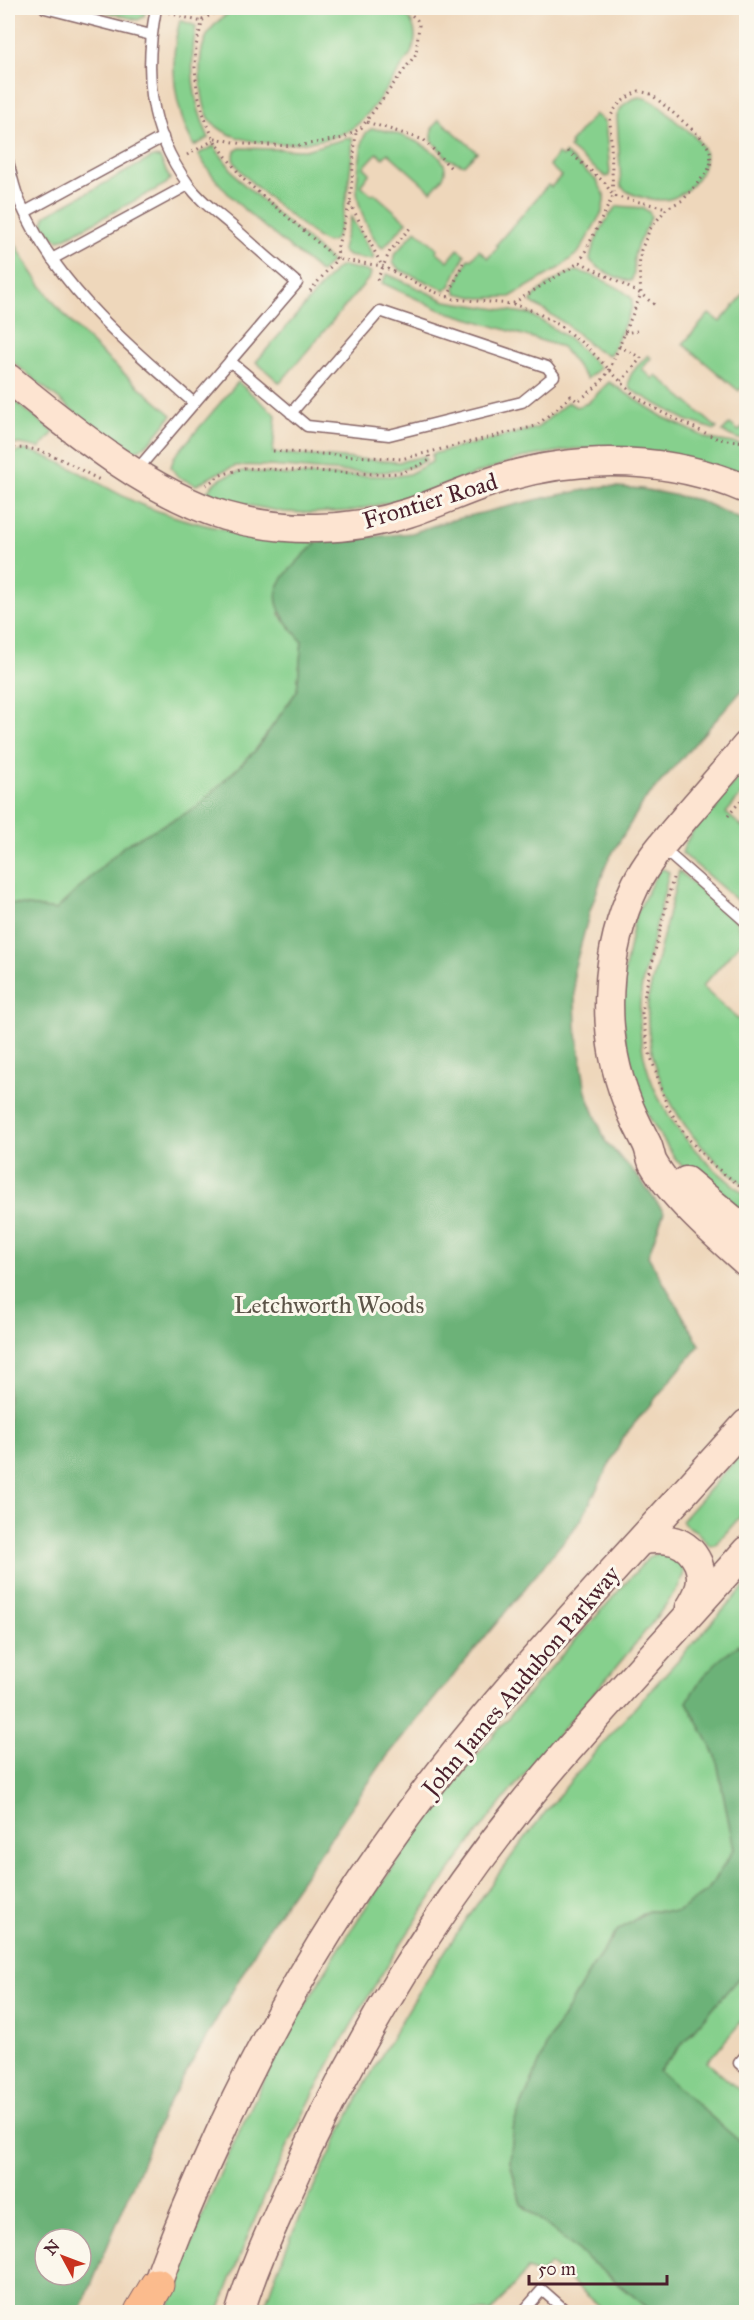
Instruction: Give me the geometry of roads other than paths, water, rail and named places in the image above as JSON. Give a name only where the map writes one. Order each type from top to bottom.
[{"type":"main road","name":"Frontier Road","points":[[8,378],[82,436],[135,472],[178,497],[244,521],[313,528],[360,524],[408,513],[505,477],[552,466],[582,462],[641,463],[706,474],[747,489]]},
{"type":"main road","points":[[747,746],[669,854],[637,883],[627,904],[612,959],[610,981],[614,1056],[626,1099],[648,1145],[652,1162],[713,1232],[747,1263]]},
{"type":"main road","points":[[648,1145],[662,1155],[684,1179],[747,1231]]},
{"type":"main road","name":"John James Audubon Parkway","points":[[148,2303],[226,2117],[283,2008],[375,1862],[444,1767],[504,1693],[747,1424]]},
{"type":"main road","points":[[642,1540],[669,1539],[683,1543],[693,1553],[701,1571],[702,1582],[698,1594],[677,1628]]},
{"type":"main road","points":[[240,2313],[263,2247],[313,2135],[404,1972],[496,1839],[549,1773],[745,1551]]},
{"type":"lane","points":[[45,8],[151,35]]},
{"type":"lane","points":[[135,472],[297,283],[188,185],[163,137],[150,91],[149,61],[156,8]]},
{"type":"lane","points":[[25,212],[163,137]]},
{"type":"lane","points":[[8,161],[18,198],[63,276],[120,338],[194,403]]},
{"type":"lane","points":[[52,259],[188,185]]},
{"type":"lane","points":[[230,361],[306,426],[389,435],[522,402],[554,376],[547,368],[380,310],[291,413]]},
{"type":"lane","points":[[669,854],[747,922]]},
{"type":"lane","points":[[747,2055],[739,2063],[747,2069]]},
{"type":"lane","points":[[523,2313],[542,2290],[567,2313]]},
{"type":"park label","name":"Letchworth Woods","points":[[329,1305]]}]
